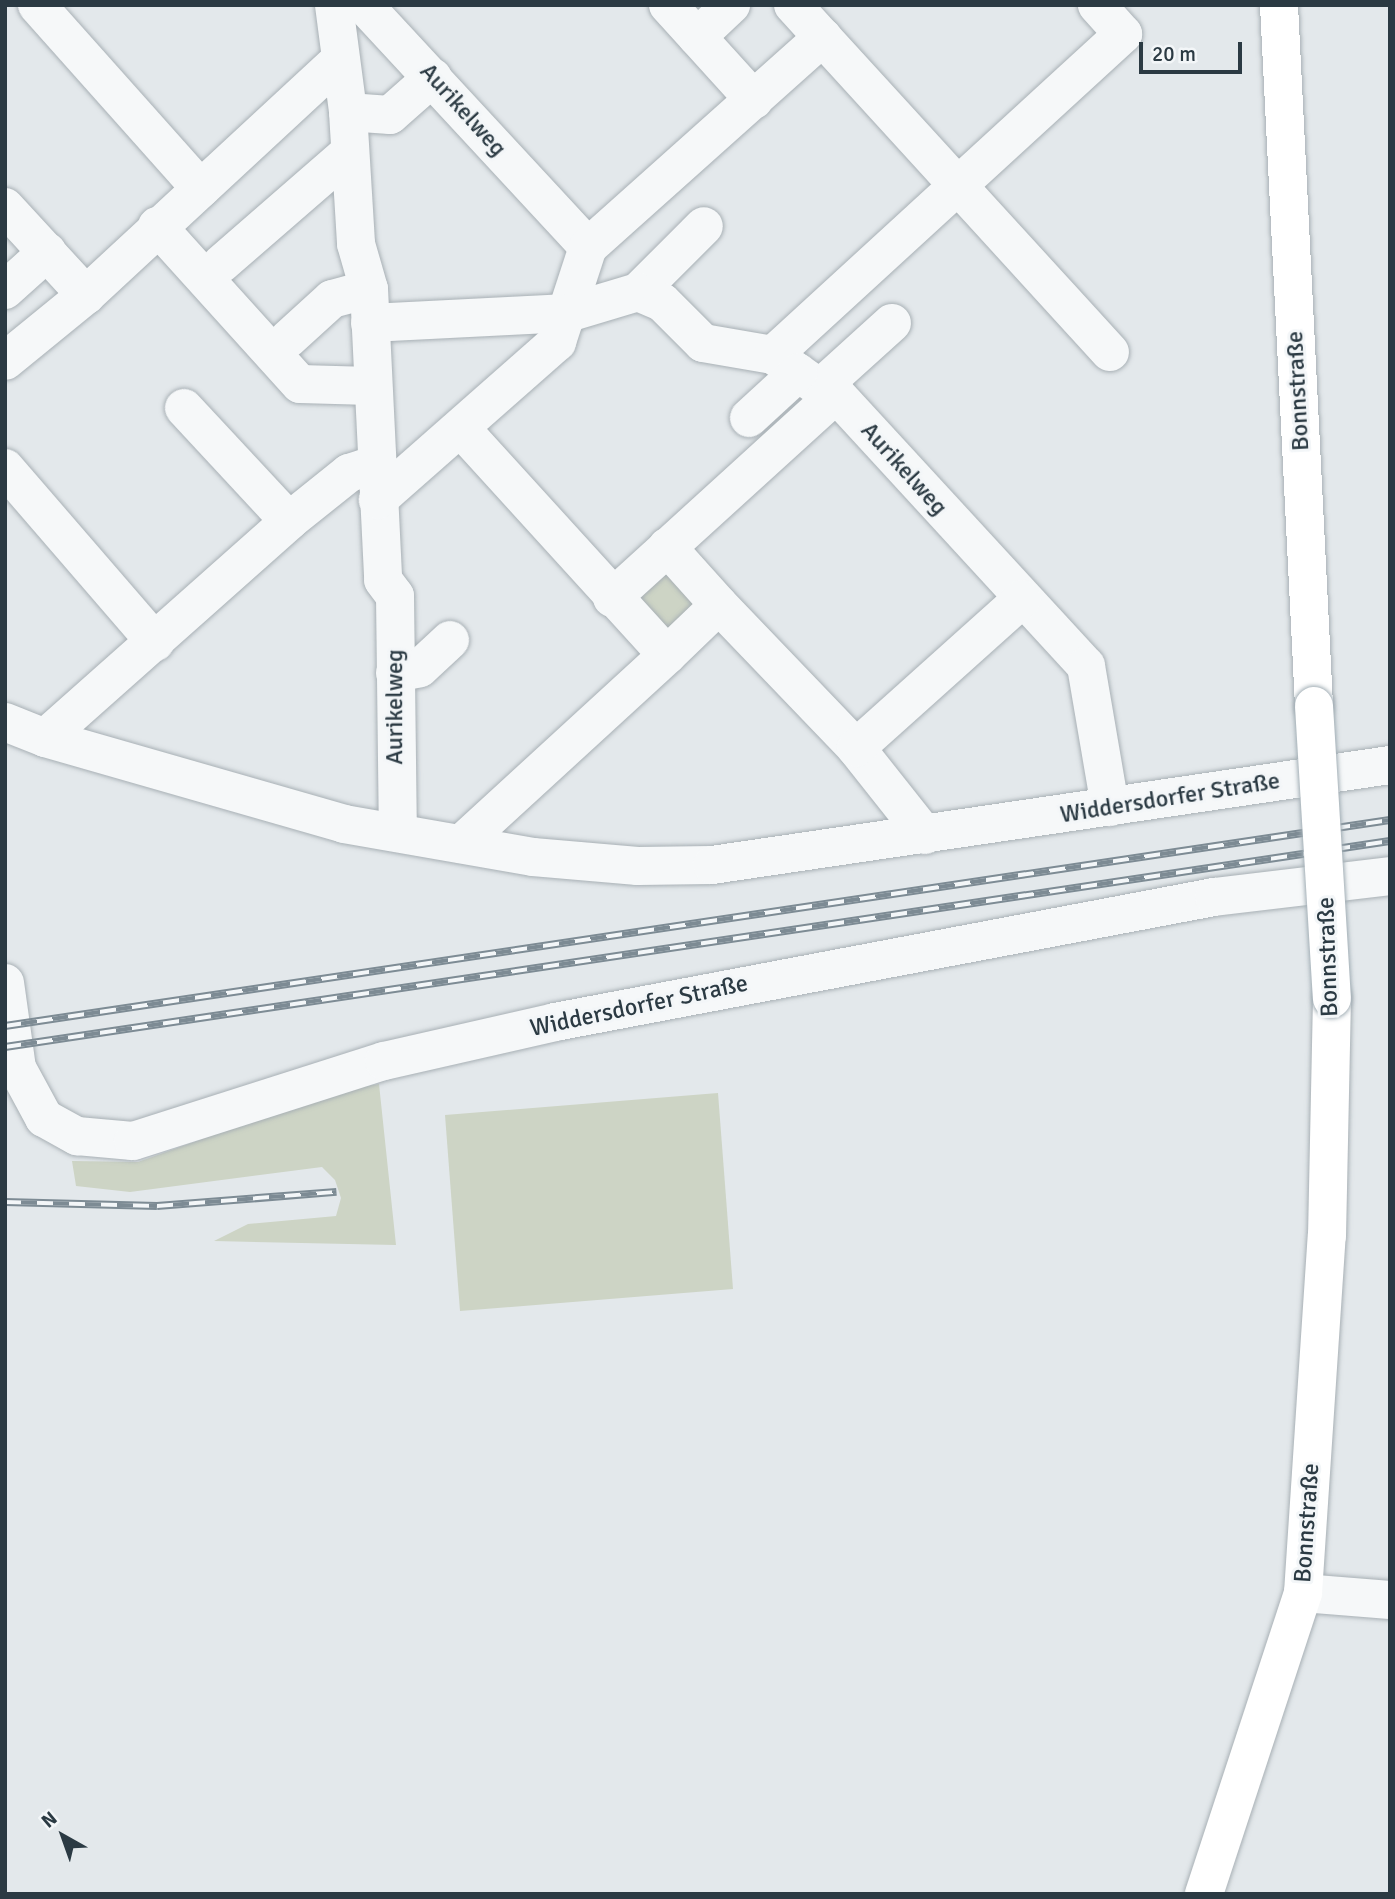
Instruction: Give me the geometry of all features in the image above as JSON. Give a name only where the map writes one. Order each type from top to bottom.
[{"type":"main road","name":"Bonnstraße","points":[[1204,1894],[1303,1593],[1327,1236],[1332,998],[1314,706],[1279,5]]},
{"type":"street","points":[[37,5],[201,189]]},
{"type":"street","name":"Aurikelweg","points":[[334,5],[348,113],[356,244],[370,306],[370,386],[383,580],[395,596],[398,833]]},
{"type":"street","name":"Aurikelweg","points":[[364,5],[587,247]]},
{"type":"street","points":[[668,5],[754,100]]},
{"type":"street","points":[[697,37],[731,5]]},
{"type":"street","points":[[793,5],[1110,352]]},
{"type":"street","points":[[612,597],[667,547],[807,378],[959,186],[1123,34],[1097,5]]},
{"type":"street","points":[[45,738],[289,521],[349,473],[377,482],[462,430],[557,342],[587,247],[823,37]]},
{"type":"street","points":[[5,361],[86,295],[157,226],[201,189],[340,60]]},
{"type":"street","points":[[348,113],[390,115],[433,77]]},
{"type":"street","points":[[221,264],[349,152]]},
{"type":"street","points":[[5,207],[86,295]]},
{"type":"street","points":[[157,226],[300,384],[370,386]]},
{"type":"street","points":[[289,339],[332,299],[370,306],[568,313],[638,292],[704,226]]},
{"type":"street","points":[[5,290],[47,252]]},
{"type":"street","points":[[638,292],[662,302],[703,343],[807,378]]},
{"type":"street","points":[[750,418],[892,323]]},
{"type":"street","name":"Aurikelweg","points":[[807,378],[1086,666],[1111,807]]},
{"type":"street","points":[[184,408],[289,521]]},
{"type":"street","points":[[462,430],[667,655]]},
{"type":"street","points":[[5,468],[155,642]]},
{"type":"street","points":[[667,547],[856,748],[925,835]]},
{"type":"street","points":[[856,748],[1022,599]]},
{"type":"street","points":[[461,844],[719,605]]},
{"type":"street","points":[[395,673],[420,668],[450,640]]},
{"type":"street","name":"Widdersdorfer Straße","points":[[5,722],[45,738],[344,824],[533,857],[638,866],[712,865],[1390,765]]},
{"type":"street","name":"Widdersdorfer Straße","points":[[5,983],[17,1068],[44,1118],[77,1136],[133,1141],[384,1061],[555,1022],[1214,897],[1390,876]]},
{"type":"street","points":[[1303,1593],[1390,1600]]},
{"type":"green space","points":[[667,555],[711,603],[667,647],[622,597]]},
{"type":"green space","points":[[379,1084],[396,1245],[214,1241],[248,1224],[336,1216],[341,1198],[335,1180],[322,1167],[130,1192],[76,1186],[72,1161],[138,1162],[336,1091]]},
{"type":"green space","points":[[718,1093],[733,1289],[460,1311],[445,1115]]},
{"type":"railway","points":[[5,1026],[1390,820]]},
{"type":"railway","points":[[5,1047],[1390,841]]},
{"type":"railway","points":[[5,1202],[157,1206],[336,1192]]}]
